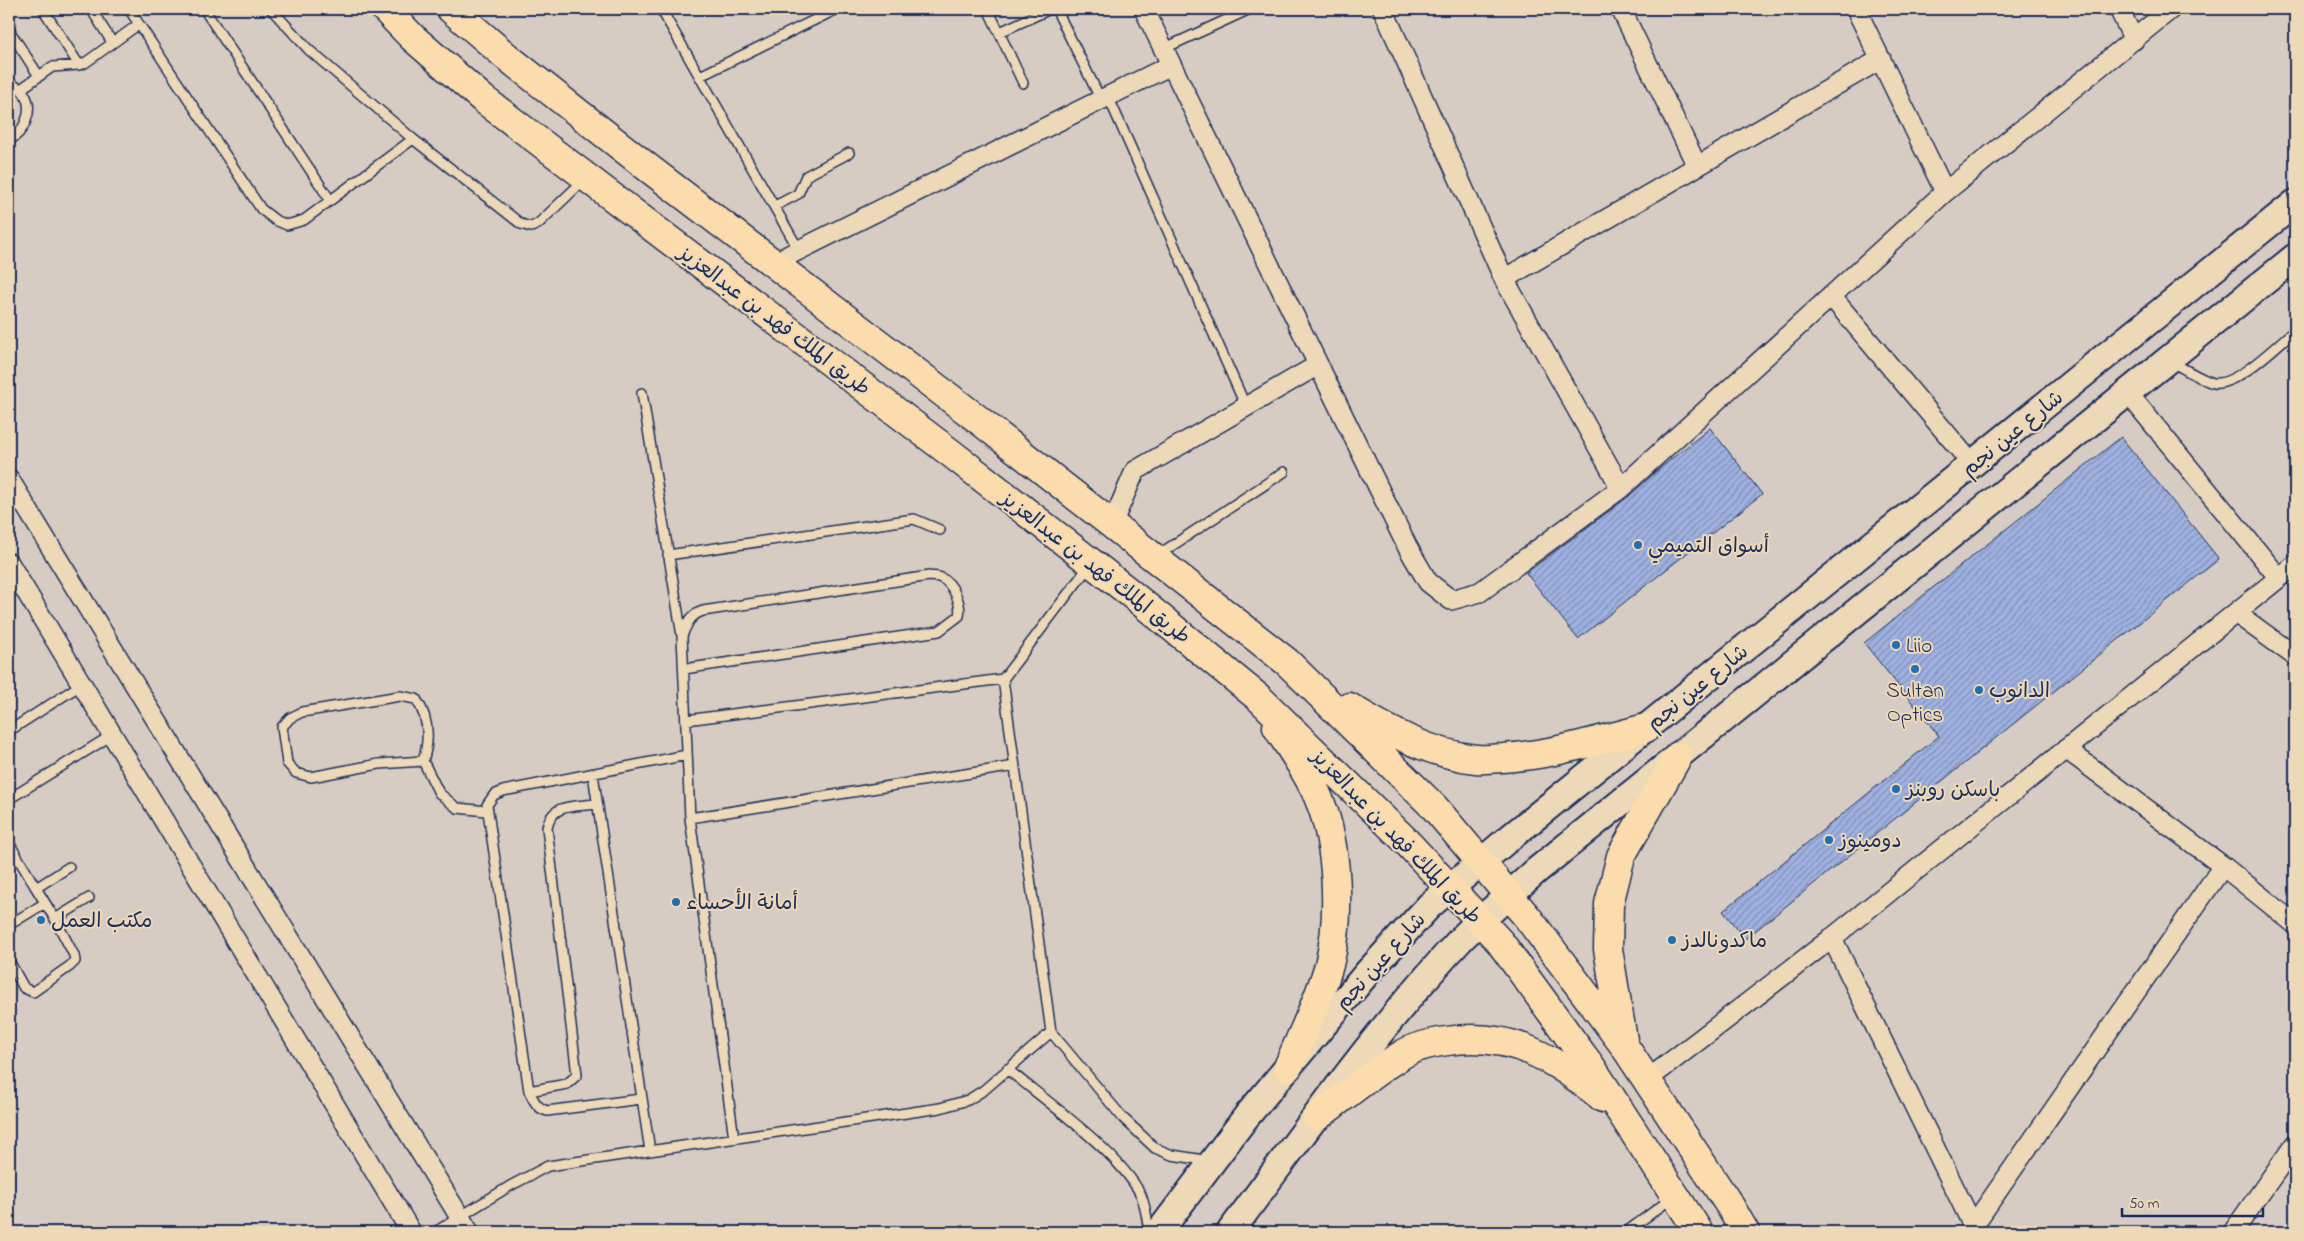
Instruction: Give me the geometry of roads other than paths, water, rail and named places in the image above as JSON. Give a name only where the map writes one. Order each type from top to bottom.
[{"type":"main road","name":"طريق الملك فهد بن عبدالعزيز","points":[[385,9],[412,37],[483,99],[588,177],[1092,563],[1259,698],[1403,838],[1500,942],[1575,1044],[1699,1232]]},
{"type":"main road","name":"طريق الملك فهد بن عبدالعزيز","points":[[458,10],[522,69],[1155,557],[1287,662],[1435,808],[1509,896],[1624,1044],[1745,1232]]},
{"type":"main road","name":"شارع عين نجم","points":[[1159,1232],[1210,1161],[1368,972],[1429,906],[2295,203]]},
{"type":"main road","name":"شارع عين نجم","points":[[1230,1232],[1399,1009],[1481,921],[1678,756],[2295,257]]},
{"type":"main road","points":[[1310,684],[1390,732],[1430,748],[1477,759],[1520,757],[1567,749],[1646,728]]},
{"type":"main road","points":[[1259,698],[1320,800],[1334,853],[1337,906],[1329,963],[1318,997],[1288,1067]]},
{"type":"main road","points":[[1624,1044],[1608,949],[1609,904],[1621,856],[1678,756]]},
{"type":"main road","points":[[1316,1117],[1401,1054],[1435,1043],[1468,1038],[1504,1042],[1542,1054],[1574,1075],[1622,1114]]},
{"type":"street","points":[[1144,9],[1407,546],[1428,582],[1451,600],[1480,592],[1621,488],[1944,192],[2171,9]]},
{"type":"street","points":[[1383,9],[1504,279],[1621,488]]},
{"type":"street","points":[[1621,9],[1698,166]]},
{"type":"street","points":[[1856,9],[1944,192]]},
{"type":"street","points":[[2119,9],[2134,40]]},
{"type":"street","points":[[774,263],[1105,98],[1167,57]]},
{"type":"street","points":[[1504,279],[1881,60]]},
{"type":"street","points":[[1831,296],[1972,464]]},
{"type":"street","points":[[1112,524],[1135,471],[1318,365]]},
{"type":"street","points":[[2127,392],[2279,578]]},
{"type":"street","points":[[9,479],[464,1225]]},
{"type":"street","points":[[9,562],[410,1232]]},
{"type":"street","points":[[1647,1080],[1832,938],[2295,565]]},
{"type":"street","points":[[2236,614],[2295,656]]},
{"type":"street","points":[[2066,749],[2223,866],[2295,924]]},
{"type":"street","points":[[1832,938],[1975,1229],[2223,866]]},
{"type":"street","points":[[2233,1232],[2295,1144]]},
{"type":"lane","points":[[43,9],[79,65]]},
{"type":"lane","points":[[91,9],[112,42]]},
{"type":"lane","points":[[129,9],[261,209],[275,220],[286,225],[304,220],[414,139]]},
{"type":"lane","points":[[204,9],[330,200]]},
{"type":"lane","points":[[271,9],[308,50],[414,139],[521,224],[531,227],[538,224],[588,177]]},
{"type":"lane","points":[[661,9],[800,250]]},
{"type":"lane","points":[[700,76],[837,9]]},
{"type":"lane","points":[[988,9],[1023,83]]},
{"type":"lane","points":[[1000,32],[1050,9]]},
{"type":"lane","points":[[1056,9],[1105,98],[1246,407]]},
{"type":"lane","points":[[1167,57],[1250,9]]},
{"type":"lane","points":[[21,89],[58,65],[79,65],[139,24]]},
{"type":"lane","points":[[9,30],[40,76]]},
{"type":"lane","points":[[9,83],[21,89],[26,96],[27,118],[22,129],[9,140]]},
{"type":"lane","points":[[775,206],[798,194],[806,176],[849,153]]},
{"type":"lane","points":[[2167,360],[2214,383],[2229,381],[2242,374],[2295,330]]},
{"type":"lane","points":[[642,393],[682,636],[690,818],[734,1138]]},
{"type":"lane","points":[[1155,557],[1284,472]]},
{"type":"lane","points":[[668,555],[914,519],[940,530]]},
{"type":"lane","points":[[686,720],[1003,679],[1092,563]]},
{"type":"lane","points":[[682,636],[687,623],[695,614],[703,611],[929,576],[941,578],[950,585],[955,592],[960,611],[956,620],[939,630],[684,669]]},
{"type":"lane","points":[[1003,679],[1051,1032],[1123,1118],[1155,1148],[1172,1155],[1210,1161]]},
{"type":"lane","points":[[9,732],[82,684]]},
{"type":"lane","points":[[423,761],[379,764],[311,776],[296,773],[287,763],[282,727],[290,718],[302,712],[400,696],[416,699],[424,711],[429,744],[423,761],[439,793],[457,808],[487,812]]},
{"type":"lane","points":[[9,799],[112,734]]},
{"type":"lane","points":[[641,1099],[547,1112],[539,1109],[529,1091],[487,804],[494,795],[503,791],[688,755]]},
{"type":"lane","points":[[690,818],[1015,766]]},
{"type":"lane","points":[[593,774],[650,1151]]},
{"type":"lane","points":[[529,1091],[567,1084],[577,1075],[547,828],[549,817],[558,809],[597,804]]},
{"type":"lane","points":[[9,843],[55,919],[74,954],[75,961],[33,992],[24,988],[9,961]]},
{"type":"lane","points":[[36,888],[69,867]]},
{"type":"lane","points":[[55,919],[88,898]]},
{"type":"lane","points":[[9,925],[46,903]]},
{"type":"lane","points":[[435,1232],[464,1225],[510,1186],[548,1166],[940,1108],[968,1100],[984,1090],[1051,1032]]},
{"type":"lane","points":[[1007,1069],[1101,1147],[1128,1176],[1141,1195],[1149,1232]]},
{"type":"lane","points":[[1626,1232],[1676,1195]]},
{"type":"place","name":"أسواق التميمي","points":[[1638,545]]},
{"type":"place","name":"Liio","points":[[1896,645]]},
{"type":"place","name":"Sultan Optics","points":[[1915,669]]},
{"type":"place","name":"الدانوب","points":[[1979,690]]},
{"type":"place","name":"باسكن روبنز","points":[[1896,789]]},
{"type":"place","name":"دومينوز","points":[[1829,840]]},
{"type":"place","name":"أمانة الأحساء","points":[[676,902]]},
{"type":"place","name":"مكتب العمل","points":[[41,920]]},
{"type":"place","name":"ماكدونالدز","points":[[1672,940]]}]
